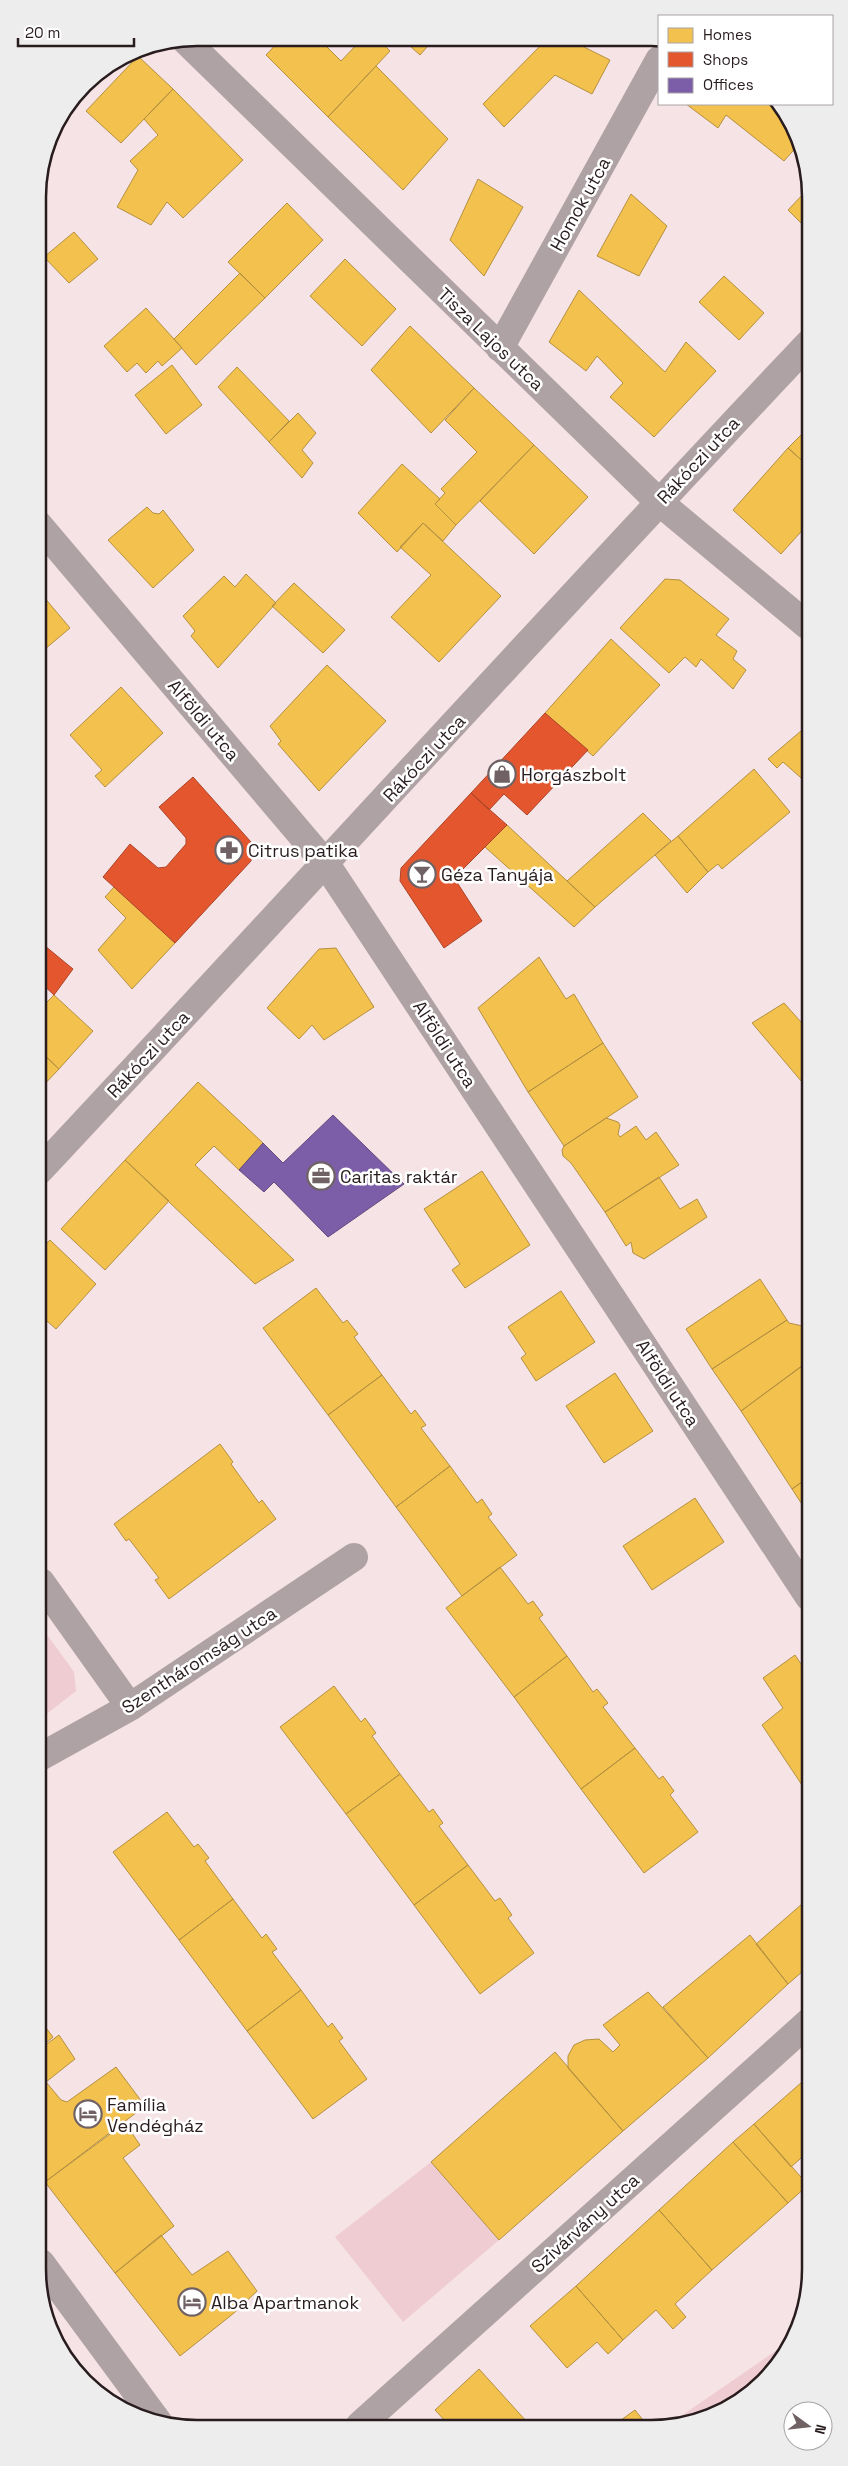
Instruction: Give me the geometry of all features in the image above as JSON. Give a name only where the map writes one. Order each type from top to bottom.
[{"type":"street","name":"Tisza Lajos utca","points":[[192,47],[659,502],[802,621]]},
{"type":"street","name":"Homok utca","points":[[500,348],[658,62]]},
{"type":"street","name":"Rákóczi utca","points":[[47,1163],[802,350]]},
{"type":"street","name":"Alföldi utca","points":[[47,534],[326,864],[801,1585]]},
{"type":"street","name":"Szentháromság utca","points":[[46,1754],[130,1707],[354,1557]]},
{"type":"street","points":[[46,1591],[130,1707]]},
{"type":"street","name":"Szivárvány utca","points":[[367,2420],[801,2029]]},
{"type":"street","points":[[46,2270],[151,2413]]},
{"type":"shaded area","points":[[46,1634],[74,1672],[76,1691],[46,1714]]},
{"type":"shaded area","points":[[431,2162],[499,2240],[403,2322],[335,2237]]},
{"type":"shaded area","points":[[779,2349],[771,2361],[743,2389],[726,2400],[708,2408],[680,2417]]},
{"type":"building: Homes","points":[[427,46],[420,55],[410,47]]},
{"type":"building: Homes","points":[[540,46],[582,46],[610,60],[592,94],[555,75],[504,127],[483,104]]},
{"type":"building: Homes","points":[[274,47],[327,47],[341,61],[355,47],[386,47],[390,51],[328,117],[266,55]]},
{"type":"building: Homes","points":[[140,58],[173,89],[121,143],[86,111],[133,61]]},
{"type":"building: Homes","points":[[376,66],[448,139],[403,190],[328,117]]},
{"type":"building: Homes","points":[[173,89],[243,160],[183,218],[167,202],[151,225],[117,207],[138,170],[130,161],[158,135],[144,119]]},
{"type":"building: Homes","points":[[687,105],[771,105],[782,122],[794,150],[784,161],[726,115],[718,128]]},
{"type":"building: Homes","points":[[478,179],[523,207],[484,276],[450,240]]},
{"type":"building: Homes","points":[[631,194],[667,226],[639,276],[597,256]]},
{"type":"building: Homes","points":[[802,195],[802,224],[788,210]]},
{"type":"building: Homes","points":[[287,203],[323,240],[265,298],[228,262]]},
{"type":"building: Homes","points":[[74,232],[98,259],[69,283],[47,260],[47,255]]},
{"type":"building: Homes","points":[[345,259],[396,309],[362,346],[310,296]]},
{"type":"building: Homes","points":[[240,273],[265,298],[196,365],[174,339]]},
{"type":"building: Homes","points":[[724,276],[764,313],[739,340],[699,302]]},
{"type":"building: Homes","points":[[579,290],[665,372],[686,342],[716,371],[654,437],[610,397],[623,383],[597,356],[586,371],[549,342]]},
{"type":"building: Homes","points":[[146,308],[182,348],[162,366],[158,361],[146,373],[137,363],[127,372],[104,346]]},
{"type":"building: Homes","points":[[410,326],[474,388],[431,433],[371,370]]},
{"type":"building: Homes","points":[[172,365],[202,405],[166,434],[135,395]]},
{"type":"building: Homes","points":[[237,367],[289,421],[269,442],[218,387]]},
{"type":"building: Homes","points":[[474,388],[534,445],[456,525],[435,504],[445,493],[441,489],[477,452],[445,420]]},
{"type":"building: Homes","points":[[298,413],[316,433],[302,450],[313,463],[302,478],[269,442]]},
{"type":"building: Homes","points":[[802,434],[802,460],[788,448]]},
{"type":"building: Homes","points":[[534,445],[588,497],[534,554],[480,501]]},
{"type":"building: Homes","points":[[788,448],[802,460],[802,531],[781,554],[733,510]]},
{"type":"building: Homes","points":[[402,464],[440,499],[435,504],[456,525],[443,541],[423,523],[397,552],[358,513]]},
{"type":"building: Homes","points":[[147,507],[153,513],[159,514],[163,510],[194,550],[153,588],[108,540]]},
{"type":"building: Homes","points":[[423,523],[501,596],[439,662],[391,617],[431,575],[400,547]]},
{"type":"building: Homes","points":[[246,574],[276,603],[218,668],[191,636],[195,631],[183,616],[224,576],[235,587]]},
{"type":"building: Homes","points":[[665,579],[680,580],[729,619],[716,635],[737,651],[733,659],[746,670],[733,689],[701,659],[696,667],[685,657],[669,673],[620,628]]},
{"type":"building: Homes","points":[[294,583],[345,630],[323,653],[272,606]]},
{"type":"building: Homes","points":[[47,600],[70,628],[47,648]]},
{"type":"building: Homes","points":[[611,639],[660,685],[593,756],[545,713]]},
{"type":"building: Homes","points":[[327,665],[386,721],[319,791],[278,744],[281,741],[270,726]]},
{"type":"building: Homes","points":[[121,687],[163,733],[105,787],[95,776],[102,770],[70,735]]},
{"type":"building: Homes","points":[[802,730],[802,778],[783,762],[777,768],[768,759]]},
{"type":"building: Homes","points":[[754,769],[790,812],[722,869],[718,864],[708,872],[678,836]]},
{"type":"building: Homes","points":[[643,813],[671,841],[595,907],[567,881]]},
{"type":"building: Homes","points":[[507,825],[595,907],[574,927],[485,847]]},
{"type":"building: Homes","points":[[678,836],[708,872],[687,893],[655,855]]},
{"type":"building: Homes","points":[[114,887],[175,943],[132,989],[98,950],[126,918],[105,897]]},
{"type":"building: Homes","points":[[336,948],[374,1007],[324,1040],[312,1025],[299,1039],[267,1008],[319,949]]},
{"type":"building: Homes","points":[[539,957],[566,999],[574,994],[603,1043],[528,1092],[478,1008]]},
{"type":"building: Homes","points":[[54,995],[93,1031],[59,1069],[47,1057],[47,1002]]},
{"type":"building: Homes","points":[[784,1003],[802,1023],[802,1081],[752,1023]]},
{"type":"building: Homes","points":[[603,1043],[638,1097],[564,1146],[528,1092]]},
{"type":"building: Homes","points":[[47,1057],[59,1069],[47,1082]]},
{"type":"building: Homes","points":[[198,1082],[263,1143],[239,1170],[214,1146],[195,1165],[294,1260],[255,1284],[125,1160]]},
{"type":"building: Homes","points":[[606,1118],[618,1122],[620,1125],[618,1134],[620,1137],[636,1126],[646,1140],[656,1132],[679,1165],[605,1212],[571,1163],[563,1156],[562,1150],[564,1146]]},
{"type":"building: Homes","points":[[125,1160],[169,1201],[105,1270],[61,1229]]},
{"type":"building: Homes","points":[[482,1171],[530,1245],[465,1288],[452,1270],[460,1264],[424,1209]]},
{"type":"building: Homes","points":[[659,1177],[680,1209],[697,1199],[707,1217],[644,1259],[633,1253],[631,1242],[626,1246],[605,1212]]},
{"type":"building: Homes","points":[[50,1240],[96,1284],[56,1329],[46,1321],[46,1244]]},
{"type":"building: Homes","points":[[760,1279],[787,1320],[712,1369],[686,1329]]},
{"type":"building: Homes","points":[[316,1288],[343,1323],[347,1320],[358,1334],[354,1337],[382,1375],[328,1415],[263,1328]]},
{"type":"building: Homes","points":[[561,1291],[595,1342],[536,1381],[521,1358],[526,1354],[508,1327]]},
{"type":"building: Homes","points":[[787,1320],[789,1323],[801,1326],[801,1367],[741,1411],[712,1369]]},
{"type":"building: Homes","points":[[801,1366],[801,1482],[792,1489],[741,1411]]},
{"type":"building: Homes","points":[[615,1373],[653,1431],[604,1463],[566,1406]]},
{"type":"building: Homes","points":[[382,1375],[411,1414],[415,1410],[426,1425],[421,1428],[450,1466],[396,1507],[328,1415]]},
{"type":"building: Homes","points":[[220,1444],[233,1462],[231,1464],[259,1503],[262,1500],[276,1519],[169,1599],[155,1580],[159,1578],[129,1539],[126,1541],[114,1524]]},
{"type":"building: Homes","points":[[450,1466],[477,1503],[482,1499],[492,1514],[488,1517],[517,1555],[462,1596],[396,1507]]},
{"type":"building: Homes","points":[[801,1482],[801,1503],[792,1489]]},
{"type":"building: Homes","points":[[695,1498],[724,1542],[652,1590],[623,1546]]},
{"type":"building: Homes","points":[[500,1567],[528,1604],[533,1601],[543,1615],[539,1618],[567,1656],[514,1697],[446,1608]]},
{"type":"building: Homes","points":[[795,1655],[801,1664],[801,1784],[762,1725],[783,1708],[763,1678]]},
{"type":"building: Homes","points":[[567,1656],[593,1692],[597,1689],[608,1703],[603,1707],[635,1748],[581,1789],[514,1697]]},
{"type":"building: Homes","points":[[334,1686],[361,1722],[365,1718],[376,1733],[372,1736],[400,1774],[346,1814],[280,1727]]},
{"type":"building: Homes","points":[[635,1748],[659,1779],[663,1776],[674,1791],[670,1795],[698,1832],[644,1873],[581,1789]]},
{"type":"building: Homes","points":[[400,1774],[429,1812],[433,1809],[443,1823],[439,1826],[468,1865],[414,1905],[346,1814]]},
{"type":"building: Homes","points":[[167,1812],[194,1847],[198,1844],[209,1858],[205,1861],[233,1899],[179,1940],[113,1852]]},
{"type":"building: Homes","points":[[468,1865],[495,1901],[500,1898],[512,1915],[508,1918],[534,1953],[480,1994],[414,1905]]},
{"type":"building: Homes","points":[[233,1899],[262,1938],[266,1934],[277,1949],[272,1952],[301,1990],[247,2031],[179,1940]]},
{"type":"building: Homes","points":[[801,1905],[801,1973],[788,1984],[756,1944]]},
{"type":"building: Homes","points":[[750,1935],[788,1984],[708,2058],[663,2007]]},
{"type":"building: Homes","points":[[301,1990],[328,2027],[332,2023],[343,2038],[339,2041],[367,2079],[313,2119],[247,2031]]},
{"type":"building: Homes","points":[[648,1992],[708,2058],[623,2131],[568,2068],[568,2056],[574,2045],[585,2040],[599,2039],[613,2052],[620,2045],[603,2025]]},
{"type":"building: Homes","points":[[46,2028],[53,2037],[46,2043]]},
{"type":"building: Homes","name":"Família Vendégház","points":[[59,2035],[75,2059],[46,2082],[46,2044]]},
{"type":"building: Homes","points":[[555,2052],[623,2131],[499,2240],[431,2162]]},
{"type":"building: Homes","name":"Família Vendégház","points":[[116,2067],[145,2106],[46,2181],[46,2082],[61,2100],[67,2102]]},
{"type":"building: Homes","points":[[801,2083],[801,2158],[791,2167],[754,2124]]},
{"type":"building: Homes","points":[[125,2123],[140,2145],[123,2158],[174,2226],[115,2273],[46,2181]]},
{"type":"building: Homes","points":[[754,2124],[801,2177],[801,2191],[788,2203],[733,2142]]},
{"type":"building: Homes","points":[[733,2142],[788,2203],[712,2270],[659,2210]]},
{"type":"building: Homes","points":[[659,2210],[712,2270],[675,2304],[686,2317],[673,2329],[656,2310],[623,2340],[576,2286]]},
{"type":"building: Homes","name":"Alba Apartmanok","points":[[161,2235],[192,2275],[228,2251],[257,2291],[234,2313],[180,2356],[115,2273]]},
{"type":"building: Homes","points":[[576,2286],[623,2340],[608,2354],[597,2342],[567,2368],[530,2326]]},
{"type":"building: Homes","points":[[479,2369],[525,2420],[444,2420],[435,2410]]},
{"type":"building: Homes","points":[[635,2410],[643,2420],[621,2420]]},
{"type":"building: Shops","points":[[545,713],[588,750],[527,815],[504,794],[489,810],[471,793]]},
{"type":"building: Shops","points":[[193,777],[251,842],[251,861],[175,943],[103,877],[130,844],[158,868],[166,867],[186,844],[186,838],[159,807]]},
{"type":"building: Shops","points":[[471,793],[507,825],[459,873],[458,884],[482,921],[444,948],[400,881],[401,868]]},
{"type":"building: Shops","points":[[47,947],[73,969],[54,995],[47,988]]},
{"type":"building: Offices","name":"Caritas raktár","points":[[333,1115],[404,1184],[328,1237],[274,1182],[264,1192],[239,1170],[263,1143],[283,1163]]},
{"type":"place","name":"Horgászbolt","points":[[502,774]]},
{"type":"place","name":"Citrus patika","points":[[229,850]]},
{"type":"place","name":"Géza Tanyája","points":[[422,874]]},
{"type":"place","name":"Caritas raktár","points":[[321,1176]]},
{"type":"place","name":"Família Vendégház","points":[[88,2114]]},
{"type":"place","name":"Alba Apartmanok","points":[[192,2302]]}]
